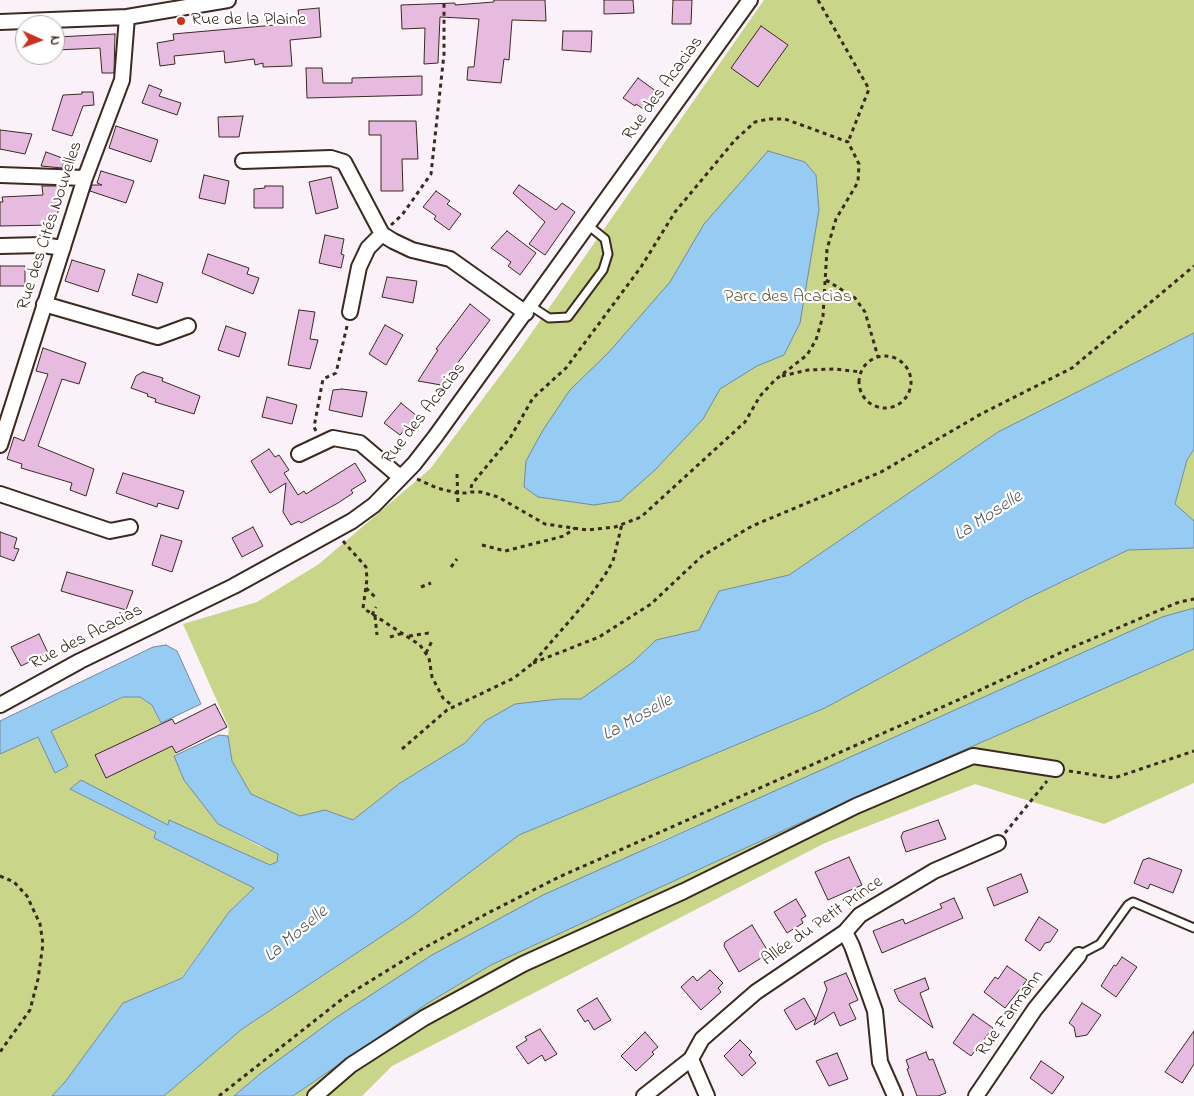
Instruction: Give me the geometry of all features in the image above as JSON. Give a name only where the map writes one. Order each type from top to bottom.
[{"type":"street","points":[[0,22],[127,17],[228,0]]},
{"type":"street","name":"Rue des Acacias","points":[[0,705],[80,661],[234,586],[334,531],[374,505],[435,437],[589,226],[750,0]]},
{"type":"street","name":"Rue des Cités Nouvelles","points":[[0,445],[85,178],[122,80],[127,17]]},
{"type":"street","points":[[243,160],[331,158],[344,162],[382,234],[412,250],[450,259],[529,309]]},
{"type":"street","points":[[0,175],[85,178]]},
{"type":"street","points":[[350,312],[359,267],[368,248],[382,234]]},
{"type":"street","points":[[0,246],[42,245],[63,248]]},
{"type":"street","points":[[44,304],[158,337],[188,326]]},
{"type":"street","points":[[299,454],[333,438],[360,443],[403,474]]},
{"type":"street","points":[[0,494],[110,531],[130,527]]},
{"type":"street","points":[[315,1096],[351,1065],[424,1018],[522,964],[684,891],[856,806],[972,756],[1056,769]]},
{"type":"street","name":"Allée du Petit Prince","points":[[691,1059],[702,1039],[756,992],[845,932],[860,915],[934,871],[998,843]]},
{"type":"street","points":[[845,932],[875,1011],[880,1062],[895,1096]]},
{"type":"street","name":"Rue Farmann","points":[[976,1096],[1035,1009],[1079,955]]},
{"type":"street","points":[[644,1096],[691,1059],[707,1096]]},
{"type":"lane","points":[[529,309],[549,318],[568,317],[603,270],[608,254],[605,239],[589,226]]},
{"type":"lane","points":[[1079,955],[1100,944],[1128,905],[1133,902],[1194,928]]},
{"type":"path","points":[[382,234],[402,215],[431,174],[444,54],[444,0]]},
{"type":"path","points":[[818,0],[869,89],[848,142]]},
{"type":"path","points":[[403,474],[421,482],[457,493],[481,492],[498,497],[545,524],[587,530],[622,524],[641,517],[745,422],[760,396],[807,355],[816,340],[823,316],[827,249],[836,219],[858,182],[859,164],[848,142],[784,119],[769,119],[755,122],[735,140],[675,212],[641,267],[566,368],[533,398],[510,438],[472,484],[470,492]]},
{"type":"path","points":[[533,663],[599,638],[651,604],[702,556],[752,526],[802,507],[881,472],[981,414],[1072,368],[1194,266]]},
{"type":"path","points":[[826,280],[855,298],[865,312],[878,357]]},
{"type":"path","points":[[322,443],[314,427],[323,379],[336,373],[350,312]]},
{"type":"path","points":[[878,357],[892,357],[906,367],[911,383],[906,398],[901,403],[886,409],[872,405],[860,393],[858,384],[861,372],[868,362],[878,357]]},
{"type":"path","points":[[781,376],[808,370],[834,369],[861,372]]},
{"type":"path","points":[[457,474],[458,505]]},
{"type":"path","points":[[402,748],[454,707],[514,678],[533,663],[586,603],[606,575],[613,561],[622,524]]},
{"type":"path","points":[[482,545],[505,551],[564,536],[575,528]]},
{"type":"path","points":[[334,531],[366,567],[366,588],[363,608],[404,632],[420,644],[426,653],[436,684],[443,698],[454,707]]},
{"type":"path","points":[[451,567],[457,559]]},
{"type":"path","points":[[421,587],[431,583]]},
{"type":"path","points":[[366,588],[375,596]]},
{"type":"path","points":[[220,1096],[346,996],[422,949],[488,913],[559,877],[968,696],[1073,647],[1179,602],[1194,599]]},
{"type":"path","points":[[376,607],[374,615],[377,635]]},
{"type":"path","points":[[390,636],[404,632]]},
{"type":"path","points":[[409,636],[429,633]]},
{"type":"path","points":[[426,653],[433,639]]},
{"type":"path","points":[[998,843],[1056,769],[1114,778],[1194,751]]},
{"type":"path","points":[[0,876],[14,882],[27,896],[40,924],[43,944],[38,979],[30,1010],[0,1052]]},
{"type":"green space","name":"Parc des Acacias","points":[[764,0],[1194,0],[1194,333],[998,432],[789,575],[719,591],[699,630],[656,640],[633,662],[581,700],[559,699],[485,721],[465,743],[400,783],[353,820],[325,810],[300,816],[251,794],[232,761],[228,736],[229,728],[183,624],[257,602],[319,564],[430,469],[521,348]]},
{"type":"green space","points":[[1194,449],[1194,521],[1175,504],[1187,460]]},
{"type":"green space","points":[[1194,548],[1194,608],[1162,618],[819,773],[654,844],[261,1073],[234,1096],[164,1096],[242,1029],[411,917],[519,835],[825,708],[1026,599],[1128,550]]},
{"type":"green space","points":[[1194,649],[1194,783],[1104,824],[975,784],[825,843],[392,1066],[362,1096],[293,1096],[428,1003],[491,965],[850,800]]},
{"type":"green space","points":[[124,697],[140,697],[152,705],[161,724],[96,755],[106,778],[172,746],[176,753],[174,756],[218,824],[278,854],[277,862],[270,865],[170,821],[168,825],[81,781],[70,789],[157,833],[154,838],[254,888],[229,912],[181,978],[123,1003],[65,1082],[52,1096],[0,1096],[0,754],[38,737],[56,773],[68,766],[51,731]]},
{"type":"water","points":[[768,151],[805,162],[816,175],[819,210],[800,323],[784,355],[757,366],[720,389],[703,419],[655,470],[620,501],[594,505],[538,497],[524,487],[526,461],[543,430],[570,390],[609,352],[670,282],[704,224]]},
{"type":"water","name":"La Moselle","points":[[1194,333],[1194,449],[1187,460],[1175,504],[1194,521],[1194,548],[1128,550],[1026,599],[825,708],[519,835],[411,917],[242,1029],[164,1096],[52,1096],[65,1082],[123,1003],[182,978],[229,912],[254,888],[154,838],[156,832],[70,789],[81,780],[168,825],[169,820],[270,865],[277,862],[278,854],[218,824],[184,780],[174,756],[219,735],[228,736],[232,761],[251,794],[300,816],[325,810],[353,820],[400,783],[465,743],[485,721],[515,704],[559,699],[581,699],[633,662],[656,640],[699,630],[719,591],[789,575],[998,432]]},
{"type":"water","points":[[1194,608],[1194,649],[850,800],[491,965],[428,1003],[293,1096],[234,1096],[261,1073],[334,1019],[432,955],[543,895],[1162,617]]},
{"type":"water","points":[[166,645],[177,651],[201,704],[161,723],[152,705],[140,697],[123,697],[51,731],[68,766],[55,773],[38,737],[0,754],[0,721],[153,647]]},
{"type":"building","points":[[494,0],[545,0],[546,21],[512,20],[509,60],[504,59],[501,83],[467,80],[468,67],[474,67],[479,19],[440,17],[438,63],[424,64],[425,28],[402,29],[401,5],[455,3],[455,5],[494,2]]},
{"type":"building","points":[[604,0],[633,0],[634,13],[604,14]]},
{"type":"building","points":[[673,0],[692,0],[691,24],[672,24]]},
{"type":"building","points":[[319,8],[321,37],[290,40],[292,66],[263,67],[263,63],[255,65],[254,59],[225,63],[224,51],[174,56],[175,64],[160,66],[157,43],[174,40],[173,34],[275,25],[275,18],[299,18],[298,10]]},
{"type":"building","points":[[761,26],[788,45],[758,87],[731,68]]},
{"type":"building","points":[[563,31],[592,31],[591,52],[562,50]]},
{"type":"building","points":[[115,34],[114,73],[102,73],[100,48],[65,50],[65,37]]},
{"type":"building","points":[[306,68],[322,68],[323,83],[352,83],[352,78],[422,76],[422,95],[307,98]]},
{"type":"building","points":[[638,78],[657,92],[645,110],[623,98]]},
{"type":"building","points":[[149,85],[162,90],[159,96],[181,103],[177,115],[142,103]]},
{"type":"building","points":[[82,92],[93,92],[94,105],[83,106],[72,136],[52,130],[63,95],[82,94]]},
{"type":"building","points":[[243,116],[239,137],[219,137],[218,117]]},
{"type":"building","points":[[369,121],[416,121],[418,159],[402,159],[403,191],[381,191],[381,135],[369,135]]},
{"type":"building","points":[[116,126],[158,140],[151,162],[109,148]]},
{"type":"building","points":[[0,130],[32,134],[25,154],[0,149]]},
{"type":"building","points":[[46,152],[65,159],[62,168],[41,166]]},
{"type":"building","points":[[101,171],[134,181],[126,203],[90,191],[92,185],[102,185],[97,183]]},
{"type":"building","points":[[204,175],[229,181],[225,204],[199,198]]},
{"type":"building","points":[[331,177],[338,208],[316,214],[309,182]]},
{"type":"building","points":[[519,185],[556,210],[562,203],[575,212],[545,255],[529,244],[545,222],[513,193]]},
{"type":"building","points":[[42,186],[66,186],[54,225],[0,226],[0,202],[3,202],[2,197],[43,195]]},
{"type":"building","points":[[265,186],[283,186],[283,208],[254,208],[254,189],[265,188]]},
{"type":"building","points":[[436,191],[450,201],[447,204],[461,214],[449,230],[434,219],[436,216],[423,207]]},
{"type":"building","points":[[507,231],[536,253],[520,275],[508,266],[511,262],[491,248]]},
{"type":"building","points":[[325,235],[344,239],[341,254],[344,255],[341,268],[319,263]]},
{"type":"building","points":[[208,254],[249,268],[247,274],[259,278],[253,294],[202,273]]},
{"type":"building","points":[[72,260],[105,270],[98,292],[65,281]]},
{"type":"building","points":[[0,266],[25,266],[25,286],[0,286]]},
{"type":"building","points":[[138,274],[163,283],[157,303],[132,295]]},
{"type":"building","points":[[387,277],[417,281],[413,303],[382,297]]},
{"type":"building","points":[[470,304],[490,320],[441,385],[418,381],[438,350],[436,349]]},
{"type":"building","points":[[299,310],[315,312],[310,339],[318,340],[310,369],[288,365]]},
{"type":"building","points":[[385,325],[403,335],[386,365],[369,354]]},
{"type":"building","points":[[226,326],[246,333],[239,357],[218,350]]},
{"type":"building","points":[[43,348],[86,363],[79,384],[62,379],[38,446],[94,469],[86,496],[70,490],[72,483],[21,468],[22,464],[7,459],[14,437],[24,441],[48,374],[36,371]]},
{"type":"building","points":[[143,372],[163,378],[162,381],[200,396],[194,414],[155,402],[156,399],[147,396],[148,394],[131,388],[136,376]]},
{"type":"building","points":[[342,389],[367,392],[362,417],[329,410],[333,390]]},
{"type":"building","points":[[267,397],[297,405],[292,424],[262,417]]},
{"type":"building","points":[[401,403],[417,416],[400,435],[384,423]]},
{"type":"building","points":[[269,449],[275,457],[279,455],[289,470],[284,473],[298,495],[304,491],[306,494],[355,463],[366,481],[351,490],[353,493],[338,503],[301,523],[299,521],[291,525],[283,512],[286,483],[270,493],[251,461]]},
{"type":"building","points":[[123,473],[184,491],[178,509],[158,503],[157,507],[116,493]]},
{"type":"building","points":[[253,527],[263,546],[242,557],[232,538]]},
{"type":"building","points":[[0,532],[17,538],[14,548],[19,549],[14,561],[0,556]]},
{"type":"building","points":[[161,535],[182,541],[172,572],[152,565]]},
{"type":"building","points":[[67,572],[133,591],[126,610],[61,591]]},
{"type":"building","points":[[39,634],[48,653],[21,666],[11,647]]},
{"type":"building","points":[[215,704],[227,727],[176,753],[172,746],[106,778],[95,755],[172,719],[175,724]]},
{"type":"building","points":[[938,820],[946,839],[906,852],[901,837],[903,832]]},
{"type":"building","points":[[849,857],[862,885],[828,900],[815,872]]},
{"type":"building","points":[[1149,858],[1182,870],[1173,893],[1150,884],[1148,889],[1134,883],[1143,860]]},
{"type":"building","points":[[1021,874],[1028,892],[994,906],[987,888]]},
{"type":"building","points":[[954,898],[963,918],[882,953],[873,931],[903,919],[905,924],[942,908],[940,904]]},
{"type":"building","points":[[796,899],[806,916],[801,919],[803,923],[787,933],[774,912]]},
{"type":"building","points":[[1039,917],[1058,930],[1050,942],[1045,943],[1040,951],[1025,940]]},
{"type":"building","points":[[752,925],[769,953],[739,972],[724,946],[725,942]]},
{"type":"building","points":[[1122,957],[1137,967],[1116,997],[1101,986],[1114,965],[1116,966]]},
{"type":"building","points":[[1007,966],[1027,980],[1005,1008],[984,992],[995,977],[998,979]]},
{"type":"building","points":[[710,970],[723,983],[718,988],[721,992],[701,1010],[681,987],[693,976],[697,981]]},
{"type":"building","points":[[846,973],[858,1000],[849,1004],[856,1019],[840,1026],[834,1012],[814,1025],[827,989],[824,982]]},
{"type":"building","points":[[925,978],[929,989],[920,993],[933,1028],[899,1001],[894,990]]},
{"type":"building","points":[[597,998],[611,1020],[594,1030],[588,1020],[585,1022],[577,1010]]},
{"type":"building","points":[[804,998],[816,1019],[796,1030],[784,1010]]},
{"type":"building","points":[[1082,1003],[1101,1015],[1087,1035],[1076,1037],[1074,1027],[1069,1023]]},
{"type":"building","points":[[973,1014],[993,1028],[971,1056],[953,1043]]},
{"type":"building","points":[[540,1029],[557,1054],[545,1061],[542,1055],[528,1064],[516,1047],[527,1040],[525,1037]]},
{"type":"building","points":[[1194,1031],[1194,1064],[1182,1083],[1165,1072]]},
{"type":"building","points":[[645,1032],[658,1047],[652,1052],[654,1054],[636,1071],[621,1056]]},
{"type":"building","points":[[740,1040],[752,1052],[749,1055],[756,1063],[742,1076],[724,1056]]},
{"type":"building","points":[[926,1052],[929,1060],[933,1059],[946,1093],[938,1096],[917,1096],[907,1069],[909,1068],[906,1060]]},
{"type":"building","points":[[837,1053],[848,1079],[829,1086],[816,1061]]},
{"type":"building","points":[[1041,1061],[1064,1077],[1052,1094],[1030,1078]]},
{"type":"place","name":"Rue de la Plaine","points":[[181,21]]}]
